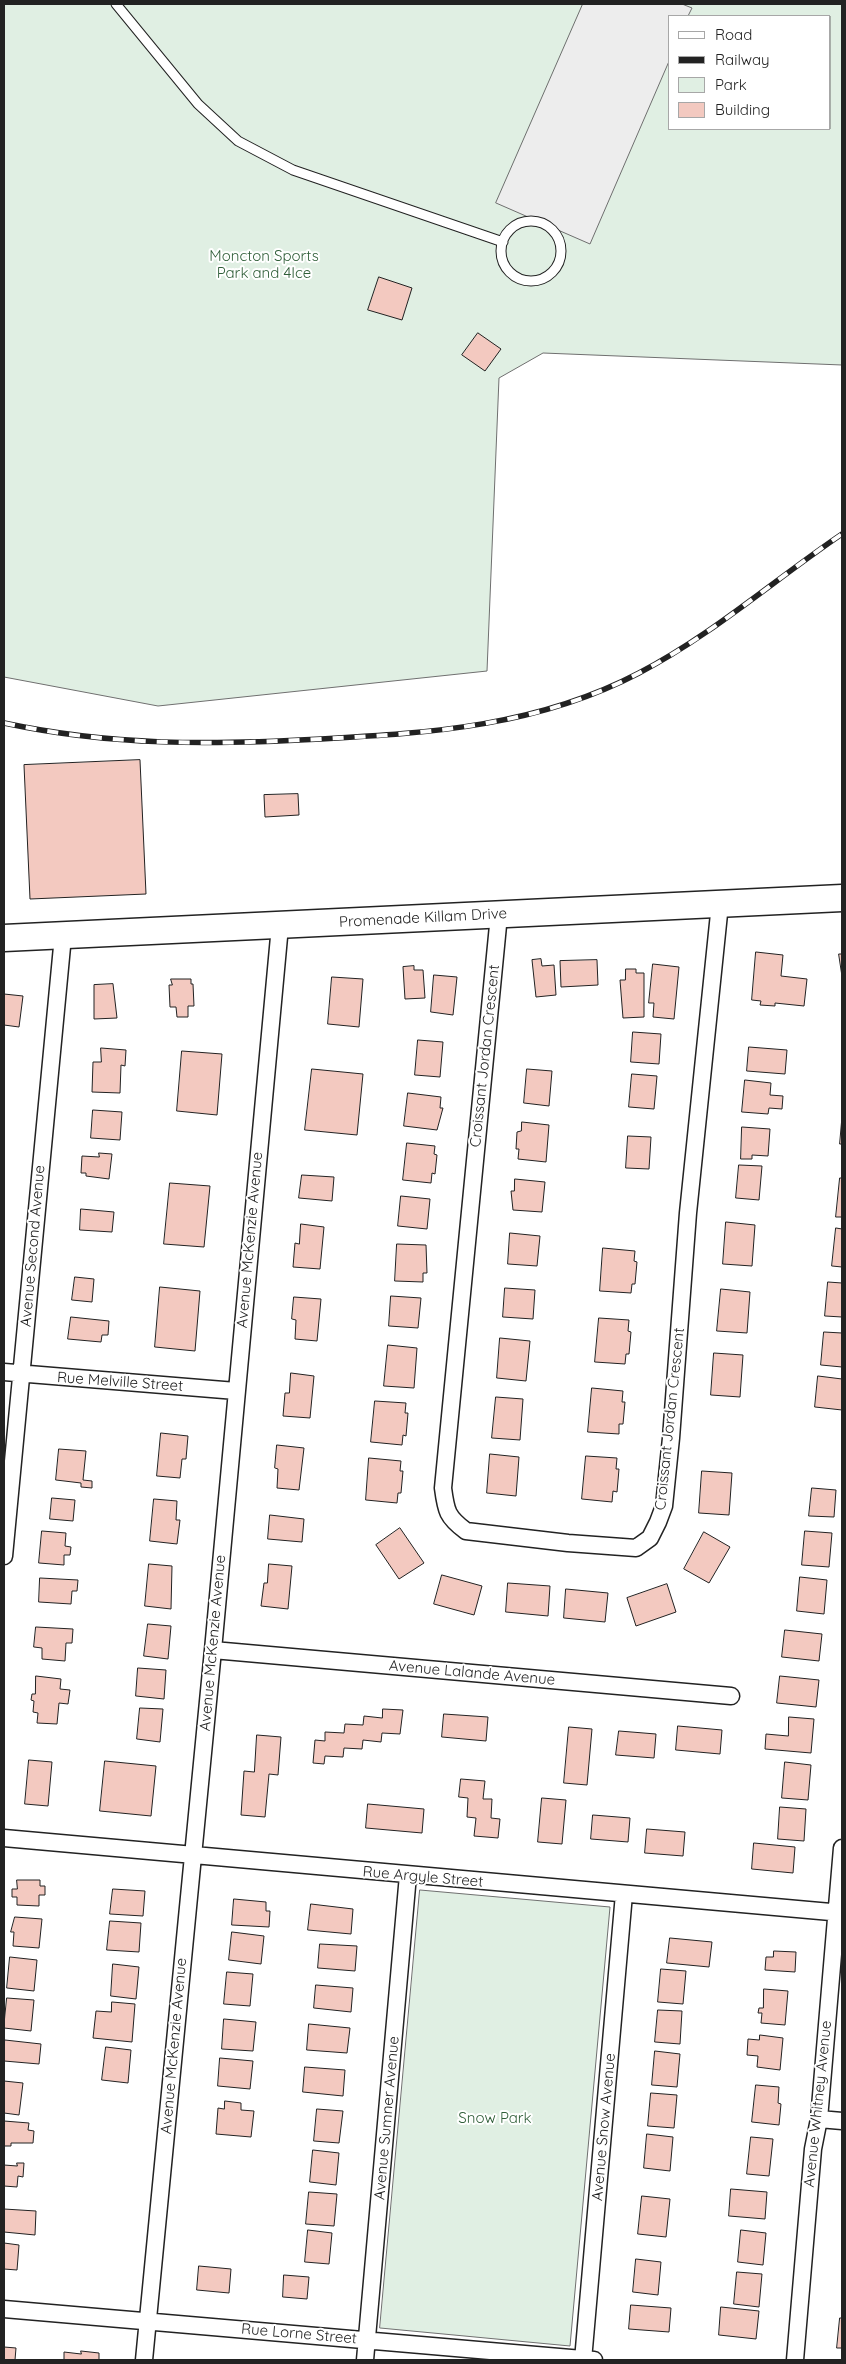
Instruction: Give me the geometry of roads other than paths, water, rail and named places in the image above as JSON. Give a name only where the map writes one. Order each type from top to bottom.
[{"type":"main road","name":"Promenade Killam Drive","points":[[4,938],[842,898]]},
{"type":"street","name":"Croissant Jordan Crescent","points":[[499,915],[443,1488],[446,1506],[452,1521],[466,1530],[568,1543],[636,1548],[650,1538],[664,1506],[688,1213],[720,904]]},
{"type":"street","name":"Avenue McKenzie Avenue","points":[[144,2360],[213,1650],[280,926]]},
{"type":"street","name":"Avenue Second Avenue","points":[[4,1556],[63,936]]},
{"type":"street","name":"Rue Melville Street","points":[[4,1372],[236,1391]]},
{"type":"street","name":"Avenue Lalande Avenue","points":[[213,1650],[731,1696]]},
{"type":"street","name":"Rue Argyle Street","points":[[4,1838],[192,1857],[839,1913]]},
{"type":"street","name":"Avenue Whitney Avenue","points":[[795,2360],[813,2148],[819,2119],[839,1913],[842,1848]]},
{"type":"street","name":"Avenue Sumner Avenue","points":[[366,2360],[408,1875]]},
{"type":"street","name":"Avenue Snow Avenue","points":[[587,2360],[624,1894]]},
{"type":"street","points":[[819,2119],[842,2121]]},
{"type":"street","name":"Rue Lorne Street","points":[[4,2309],[587,2360]]},
{"type":"lane","points":[[116,4],[198,104],[238,141],[293,170],[503,242]]},
{"type":"lane","points":[[529,220],[542,224],[556,234],[560,243],[559,262],[546,277],[526,280],[512,274],[505,266],[501,252],[503,242],[508,231],[516,225],[529,220]]},
{"type":"railway","points":[[4,723],[44,731],[123,740],[201,743],[403,734],[484,724],[523,716],[601,691],[666,658],[692,642],[842,534]]},
{"type":"park label","name":"Moncton Sports Park and 4Ice","points":[[264,264]]},
{"type":"park label","name":"Snow Park","points":[[495,2118]]}]
